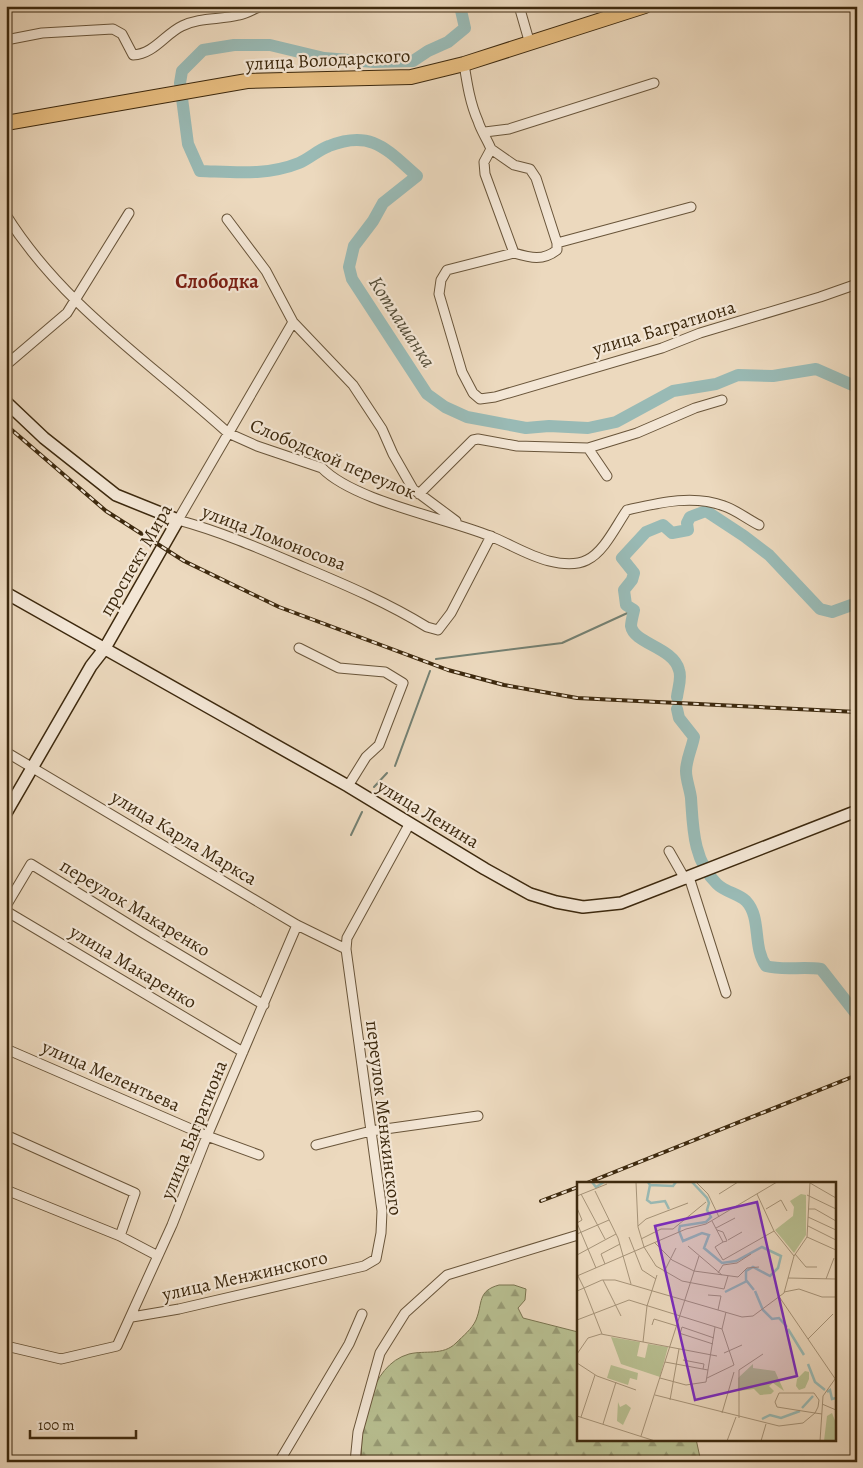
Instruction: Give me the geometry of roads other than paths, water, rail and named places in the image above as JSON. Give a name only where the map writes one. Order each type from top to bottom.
[{"type":"main road","name":"улица Володарского","points":[[6,123],[247,81],[411,77],[464,64],[530,44],[645,6]]},
{"type":"main road","name":"улица Ломоносова","points":[[6,402],[44,438],[116,495],[178,520]]},
{"type":"main road","name":"проспект Мира","points":[[6,813],[91,666],[105,648],[178,520]]},
{"type":"main road","name":"улица Ленина","points":[[6,593],[348,786],[530,894],[570,906],[582,907],[621,903],[857,811]]},
{"type":"street","points":[[6,40],[42,33],[113,29],[122,34],[133,55],[139,55],[152,48],[181,26],[207,18],[240,15],[261,6]]},
{"type":"street","points":[[519,6],[530,44]]},
{"type":"street","points":[[464,64],[468,90],[478,123],[485,132],[491,149],[514,165],[530,169],[533,173],[545,202],[558,243],[557,250],[548,257],[533,258],[514,252],[485,174],[484,162],[491,149]]},
{"type":"street","points":[[485,132],[509,130],[654,83]]},
{"type":"street","points":[[558,243],[691,206]]},
{"type":"street","points":[[6,365],[66,312],[129,213]]},
{"type":"street","name":"Слободской переулок","points":[[6,216],[30,251],[74,302],[228,433],[257,446],[322,468],[330,476],[361,493],[490,536],[547,561],[567,564],[586,560],[598,550],[627,510],[658,503],[700,501],[723,505],[758,525]]},
{"type":"street","points":[[227,219],[266,271],[293,322],[353,385],[382,429],[404,474],[419,494],[465,527]]},
{"type":"street","name":"улица Багратиона","points":[[514,252],[447,270],[441,280],[439,294],[462,372],[473,393],[480,399],[495,397],[662,348],[700,333],[857,284]]},
{"type":"street","name":"проспект Мира","points":[[178,520],[293,322]]},
{"type":"street","points":[[419,494],[458,454],[478,439],[517,446],[588,448],[629,436],[695,408],[722,400]]},
{"type":"street","points":[[588,448],[607,476]]},
{"type":"street","name":"улица Ломоносова","points":[[178,520],[207,530],[228,534],[266,550],[352,587],[427,627],[438,630],[451,613],[490,536]]},
{"type":"street","points":[[299,648],[339,668],[386,672],[403,683],[379,745],[366,757],[348,786]]},
{"type":"street","name":"улица Карла Маркса","points":[[6,752],[297,925],[346,950]]},
{"type":"street","points":[[346,950],[348,938],[410,823]]},
{"type":"street","points":[[668,851],[691,877],[726,993]]},
{"type":"street","name":"переулок Макаренко","points":[[6,906],[31,864],[264,1004]]},
{"type":"street","name":"улица Макаренко","points":[[6,911],[243,1052]]},
{"type":"street","name":"улица Багратиона","points":[[6,1346],[61,1359],[117,1346],[132,1317],[297,925]]},
{"type":"street","name":"переулок Менжинского","points":[[346,950],[382,1211],[382,1228],[376,1259],[364,1266]]},
{"type":"street","name":"улица Мелентьева","points":[[6,1049],[207,1136],[259,1155]]},
{"type":"street","points":[[316,1145],[372,1131],[478,1116]]},
{"type":"street","points":[[6,1135],[135,1193],[120,1236]]},
{"type":"street","points":[[6,1190],[120,1236],[158,1256]]},
{"type":"street","points":[[355,1462],[358,1432],[380,1353],[405,1313],[447,1275],[577,1235]]},
{"type":"street","name":"улица Менжинского","points":[[132,1317],[179,1309],[364,1266]]},
{"type":"street","points":[[279,1462],[349,1344],[362,1314]]},
{"type":"waterway","name":"Котлашанка","points":[[460,6],[465,28],[448,42],[428,51],[413,61],[374,62],[324,58],[270,45],[234,45],[203,50],[182,71],[180,83],[188,144],[200,171],[262,172],[275,170],[299,163],[329,146],[344,141],[357,140],[368,141],[378,145],[397,158],[417,176],[383,203],[373,221],[354,246],[349,267],[352,279],[427,394],[445,407],[467,417],[526,428],[549,426],[588,428],[616,422],[673,391],[716,384],[738,375],[773,376],[816,369],[857,387]]},
{"type":"waterway","name":"Котлашанка","points":[[677,697],[680,676],[675,662],[634,632],[631,626],[634,610],[626,605],[624,590],[632,580],[634,573],[622,558],[646,532],[663,525],[672,533],[688,530],[687,523],[690,517],[706,511],[769,555],[820,609],[832,612],[857,603]]},
{"type":"waterway","points":[[436,659],[562,643],[634,610]]},
{"type":"waterway","points":[[395,766],[430,671]]},
{"type":"waterway","name":"Котлашанка","points":[[677,709],[679,718],[694,737],[686,774],[691,798],[696,843],[703,865],[717,884],[746,901],[751,908],[756,924],[759,950],[766,966],[821,969],[857,1015]]},
{"type":"waterway","points":[[374,787],[387,773]]},
{"type":"waterway","points":[[351,835],[362,812]]},
{"type":"railway","points":[[6,425],[106,511],[184,561],[279,607],[448,670],[504,685],[577,698],[857,712]]},
{"type":"railway","points":[[590,1182],[857,1075]]},
{"type":"railway","points":[[541,1201],[577,1187]]},
{"type":"district","name":"Слободка","points":[[217,281]]}]
